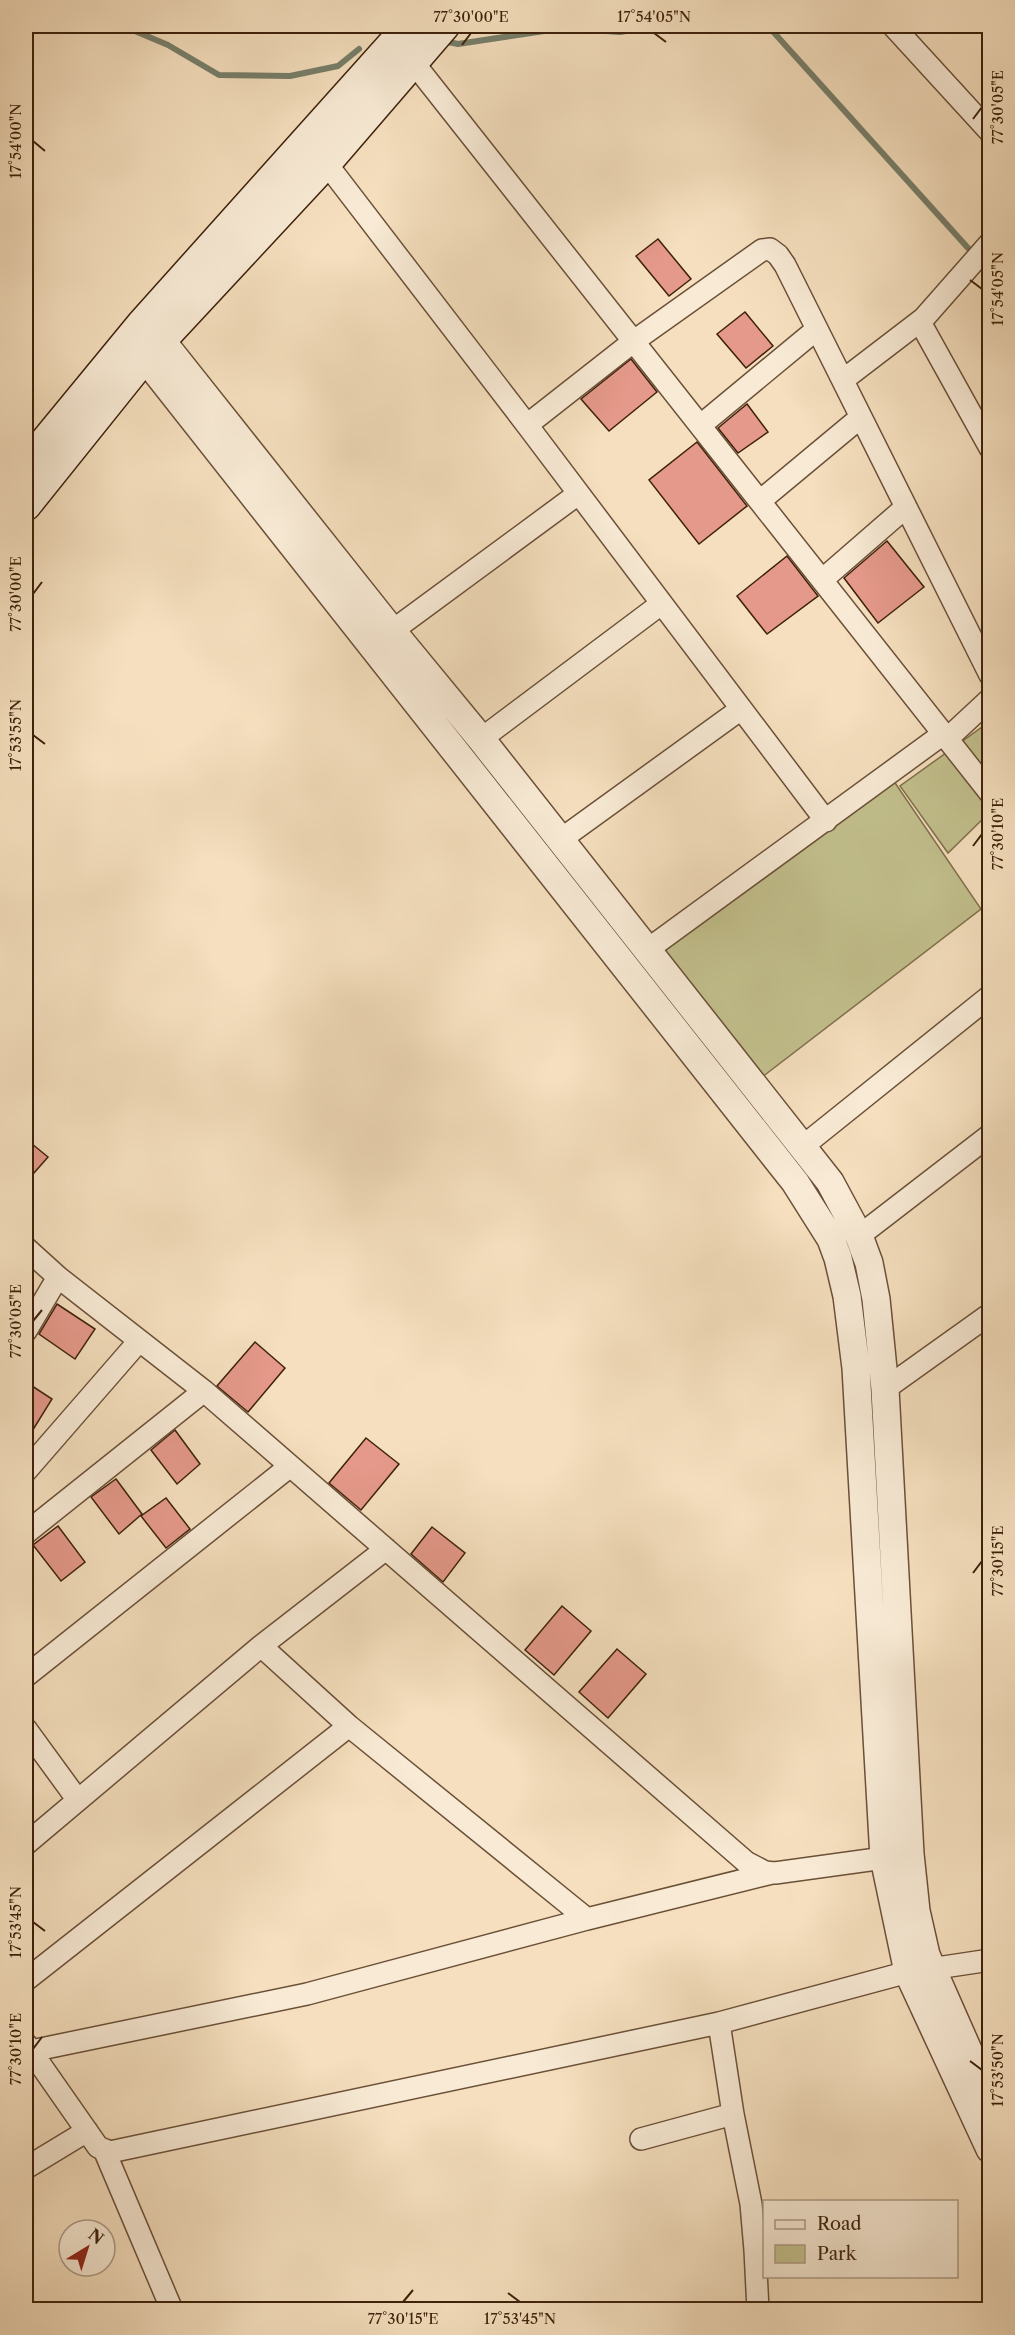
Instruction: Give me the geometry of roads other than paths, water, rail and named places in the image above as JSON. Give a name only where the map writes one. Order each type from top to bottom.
[{"type":"main road","points":[[26,505],[144,341],[409,26]]},
{"type":"main road","points":[[26,465],[144,341],[326,163],[444,26]]},
{"type":"street","points":[[893,26],[990,132]]},
{"type":"street","points":[[413,62],[990,793]]},
{"type":"street","points":[[326,163],[826,821]]},
{"type":"street","points":[[527,425],[634,341],[762,250],[770,249],[778,255],[784,265],[990,675]]},
{"type":"street","points":[[843,380],[920,322],[986,254]]},
{"type":"street","points":[[920,322],[990,448]]},
{"type":"street","points":[[701,425],[817,329]]},
{"type":"street","points":[[144,341],[481,739],[834,1189],[859,1236],[873,1280],[885,1389],[910,1854],[918,1920],[919,1971],[990,2100]]},
{"type":"street","points":[[144,341],[795,1182],[831,1239],[847,1296],[856,1368],[884,1858],[919,1971],[990,2149]]},
{"type":"street","points":[[760,501],[861,417]]},
{"type":"street","points":[[392,632],[578,494]]},
{"type":"street","points":[[822,580],[906,507]]},
{"type":"street","points":[[481,739],[661,604]]},
{"type":"street","points":[[647,950],[945,737],[990,699]]},
{"type":"street","points":[[560,840],[741,709]]},
{"type":"street","points":[[802,1147],[990,996]]},
{"type":"street","points":[[859,1236],[990,1135]]},
{"type":"street","points":[[26,1248],[58,1277],[204,1391],[746,1862],[765,1872],[775,1873]]},
{"type":"street","points":[[26,1331],[58,1277]]},
{"type":"street","points":[[885,1389],[990,1314]]},
{"type":"street","points":[[26,1471],[139,1341]]},
{"type":"street","points":[[26,1533],[204,1391]]},
{"type":"street","points":[[26,1676],[289,1467]]},
{"type":"street","points":[[26,1844],[261,1646],[386,1549]]},
{"type":"street","points":[[261,1646],[349,1726],[587,1919]]},
{"type":"street","points":[[26,1980],[349,1726]]},
{"type":"street","points":[[26,1730],[77,1799]]},
{"type":"street","points":[[172,2310],[105,2152],[87,2132],[28,2047],[307,1994],[587,1919],[775,1873],[884,1858]]},
{"type":"street","points":[[105,2152],[719,2023],[919,1971],[990,1960]]},
{"type":"street","points":[[719,2023],[733,2114],[751,2204],[758,2310]]},
{"type":"street","points":[[641,2139],[733,2114]]},
{"type":"street","points":[[26,2168],[87,2132]]},
{"type":"waterway","points":[[123,26],[168,45],[219,75],[290,76],[338,66],[359,49]]},
{"type":"waterway","points":[[448,42],[458,44],[564,28],[620,32],[654,26]]},
{"type":"waterway","points":[[768,26],[968,248]]},
{"type":"waterway","points":[[987,267],[990,271]]}]
